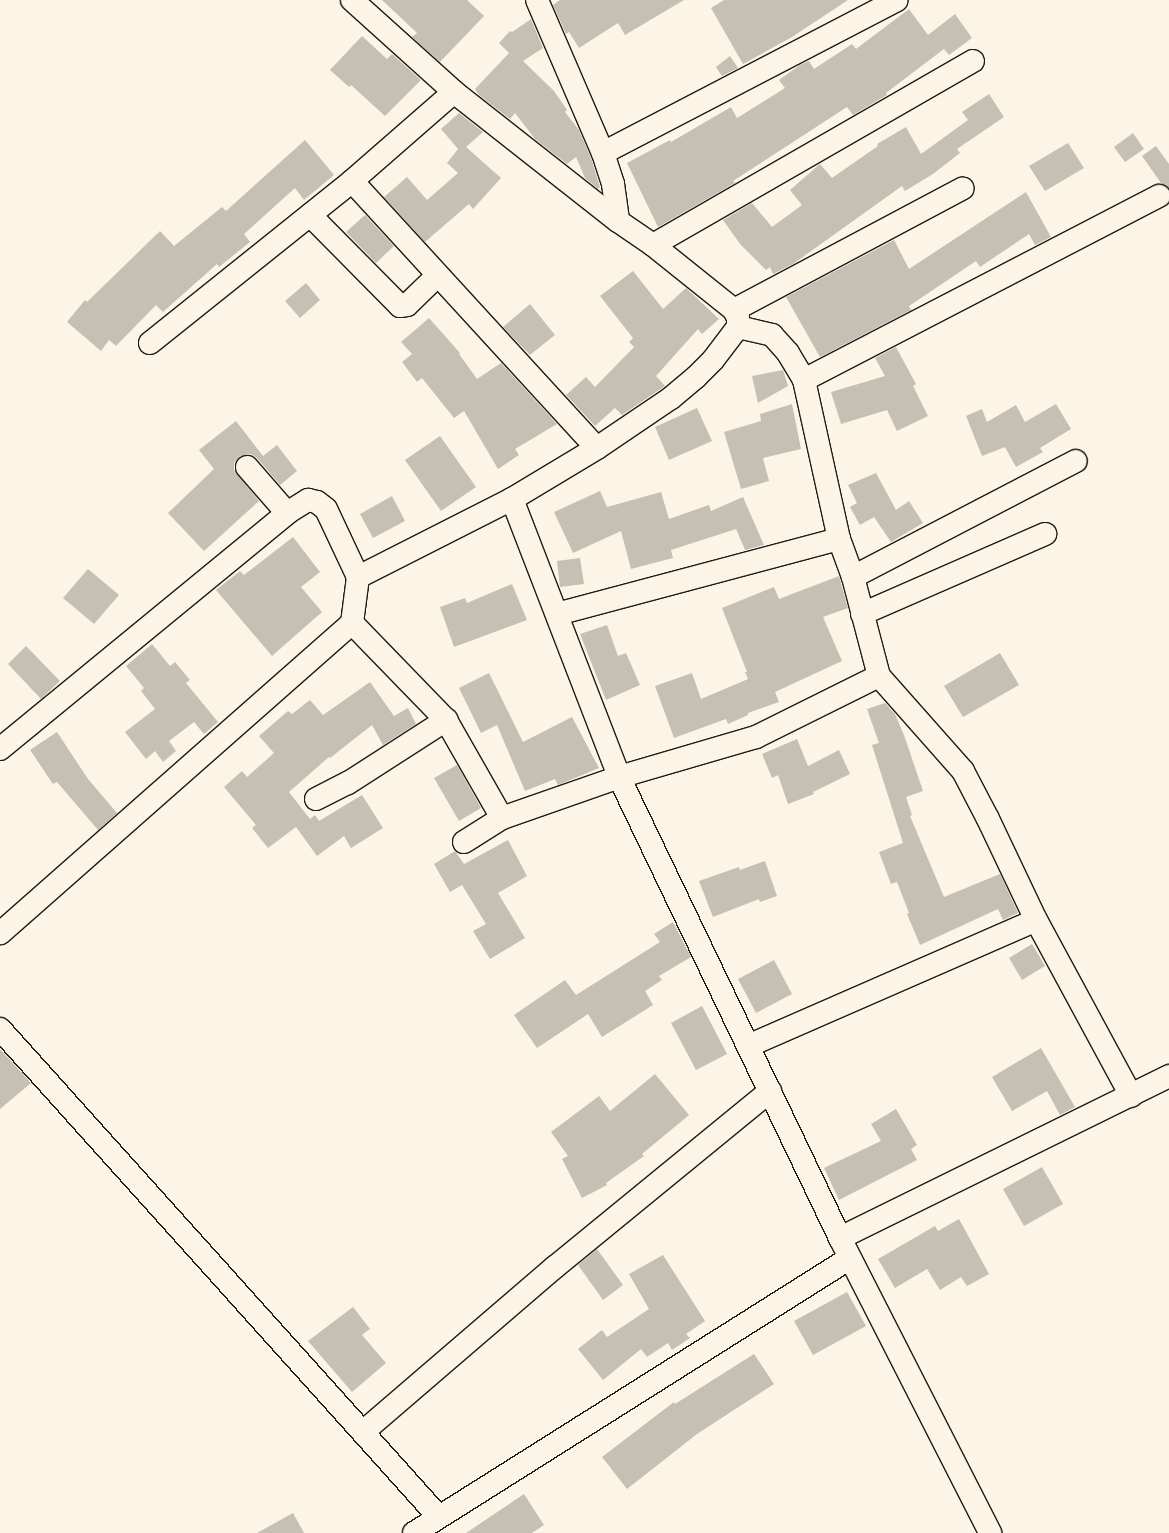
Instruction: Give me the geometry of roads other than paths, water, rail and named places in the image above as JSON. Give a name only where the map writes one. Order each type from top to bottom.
[{"type":"street","points":[[352,0],[454,92],[618,221],[653,244],[736,319],[772,335],[788,353],[804,380],[839,539],[852,577],[879,676],[963,772],[988,819],[1036,920],[1130,1096]]},
{"type":"street","points":[[537,0],[578,100],[603,153],[612,184],[618,221]]},
{"type":"street","points":[[603,153],[897,0]]},
{"type":"street","points":[[653,244],[973,61]]},
{"type":"street","points":[[150,343],[352,181],[454,92]]},
{"type":"street","points":[[352,181],[597,448]]},
{"type":"street","points":[[358,577],[512,498],[597,448],[671,398],[696,377],[713,360],[736,319],[963,188]]},
{"type":"street","points":[[804,380],[1159,196]]},
{"type":"street","points":[[310,215],[400,306],[407,305],[438,275]]},
{"type":"street","points":[[852,577],[1076,461]]},
{"type":"street","points":[[247,467],[287,513]]},
{"type":"street","points":[[512,498],[619,777],[840,1238],[990,1533]]},
{"type":"street","points":[[0,749],[287,513],[308,500],[317,502],[326,509],[358,577],[352,623],[0,933]]},
{"type":"street","points":[[862,614],[1045,534]]},
{"type":"street","points":[[557,614],[839,539]]},
{"type":"street","points":[[352,623],[446,720],[502,818]]},
{"type":"street","points":[[464,842],[502,818],[619,777],[756,737],[879,676]]},
{"type":"street","points":[[316,799],[348,783],[446,720]]},
{"type":"street","points":[[748,1046],[1036,920]]},
{"type":"street","points":[[0,1029],[439,1517]]},
{"type":"street","points":[[840,1238],[1169,1076]]},
{"type":"street","points":[[363,1432],[555,1267],[770,1091]]},
{"type":"street","points":[[414,1533],[850,1258]]}]
